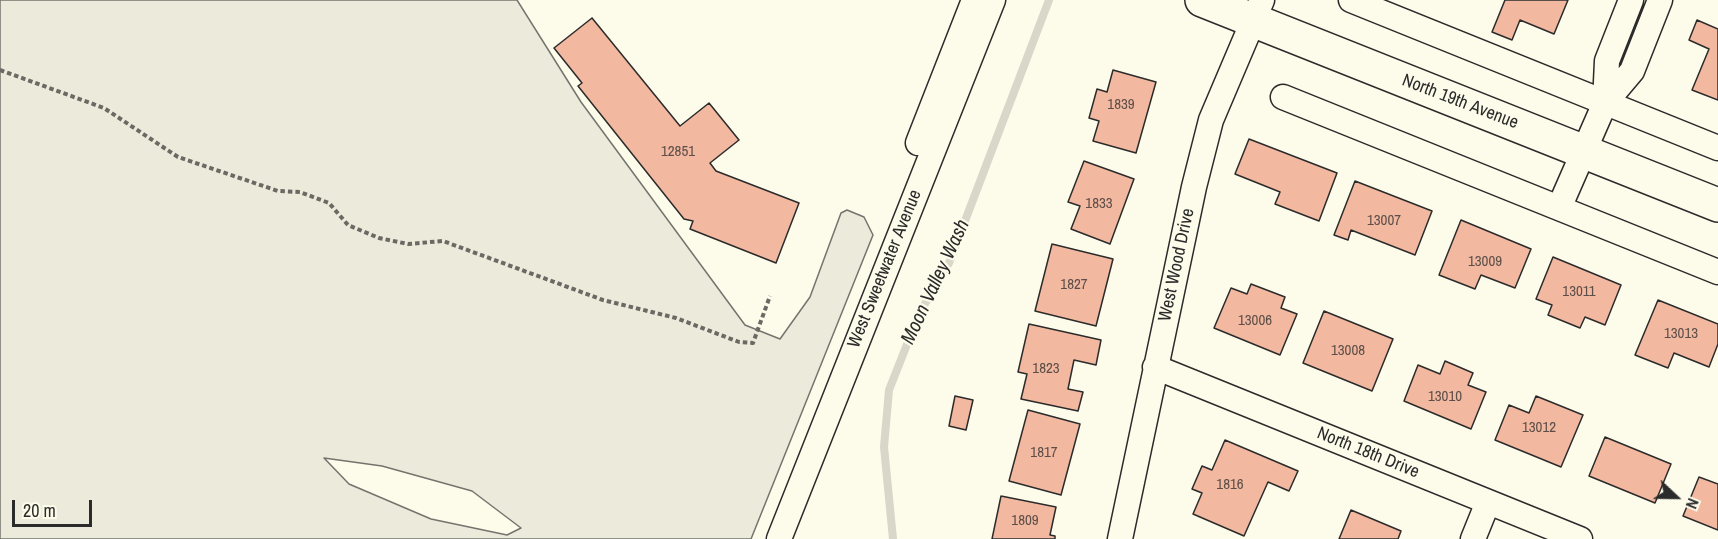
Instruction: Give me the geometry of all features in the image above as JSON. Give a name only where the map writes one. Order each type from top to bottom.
[{"type":"main road","name":"North 19th Avenue","points":[[1202,0],[1257,10],[1718,205]]},
{"type":"street","name":"West Sweetwater Avenue","points":[[762,539],[974,0]]},
{"type":"street","name":"West Sweetwater Avenue","points":[[779,539],[993,0]]},
{"type":"street","points":[[1351,0],[1718,147]]},
{"type":"street","points":[[1605,103],[1607,61],[1630,0]]},
{"type":"street","points":[[1558,208],[1605,103],[1632,71],[1660,0]]},
{"type":"street","name":"West Wood Drive","points":[[1120,539],[1194,187],[1212,120],[1257,10]]},
{"type":"street","points":[[1283,97],[1718,272]]},
{"type":"street","name":"North 18th Drive","points":[[1155,367],[1580,539]]},
{"type":"street","points":[[1473,539],[1488,502]]},
{"type":"path","points":[[0,70],[104,108],[178,157],[278,191],[300,192],[329,203],[348,225],[379,238],[408,244],[443,241],[603,300],[676,318],[739,342],[753,343],[770,296]]},
{"type":"shaded area","points":[[0,0],[517,0],[581,102],[745,325],[780,339],[810,297],[841,213],[847,210],[864,217],[873,235],[751,539],[0,539]],"holes":[[[324,458],[382,466],[472,491],[521,528],[507,535],[431,519],[349,484]]]},
{"type":"building","points":[[1505,0],[1568,0],[1554,34],[1520,20],[1512,40],[1492,32]]},
{"type":"building","points":[[592,18],[680,126],[709,103],[739,140],[710,163],[716,171],[799,203],[776,263],[690,229],[693,221],[684,219],[578,86],[582,83],[554,48]]},
{"type":"building","points":[[1697,20],[1718,29],[1718,100],[1692,90],[1709,49],[1689,40]]},
{"type":"building","points":[[1113,70],[1156,82],[1136,153],[1093,141],[1099,121],[1089,118],[1097,89],[1107,92]]},
{"type":"building","points":[[1249,139],[1337,173],[1319,221],[1275,204],[1280,192],[1235,174]]},
{"type":"building","points":[[1084,161],[1134,179],[1110,244],[1071,229],[1080,206],[1068,202]]},
{"type":"building","points":[[1355,181],[1432,211],[1415,255],[1351,230],[1348,240],[1334,235]]},
{"type":"building","points":[[1461,220],[1531,249],[1515,288],[1481,275],[1475,289],[1439,275]]},
{"type":"building","points":[[1052,244],[1113,259],[1096,326],[1035,311]]},
{"type":"building","points":[[1553,257],[1621,285],[1605,325],[1585,317],[1580,328],[1548,315],[1552,305],[1536,299]]},
{"type":"building","points":[[1251,284],[1285,297],[1281,308],[1297,314],[1280,355],[1214,328],[1231,288],[1247,294]]},
{"type":"building","points":[[1658,300],[1718,324],[1718,344],[1709,367],[1674,353],[1668,368],[1635,355]]},
{"type":"building","points":[[1324,311],[1393,339],[1372,391],[1303,363]]},
{"type":"building","points":[[1029,324],[1101,340],[1096,365],[1074,360],[1068,389],[1083,392],[1078,411],[1021,399],[1027,374],[1018,372]]},
{"type":"building","points":[[1445,361],[1473,373],[1468,385],[1486,392],[1471,429],[1404,401],[1418,365],[1440,374]]},
{"type":"building","points":[[955,396],[973,400],[966,430],[949,426]]},
{"type":"building","points":[[1536,396],[1583,415],[1561,467],[1495,440],[1509,405],[1529,413]]},
{"type":"building","points":[[1028,410],[1080,424],[1061,495],[1009,481]]},
{"type":"building","points":[[1605,437],[1671,464],[1655,503],[1589,476]]},
{"type":"building","points":[[1225,440],[1298,471],[1289,491],[1268,482],[1244,536],[1193,514],[1202,493],[1192,489],[1202,466],[1212,470]]},
{"type":"building","points":[[1699,477],[1718,484],[1718,530],[1683,516]]},
{"type":"building","points":[[1001,496],[1056,507],[1050,535],[1055,536],[1055,539],[992,539]]},
{"type":"building","points":[[1351,510],[1401,531],[1398,539],[1339,539]]},
{"type":"waterway","name":"Moon Valley Wash","points":[[893,539],[884,447],[889,390],[919,314],[949,263],[1049,0]]}]
